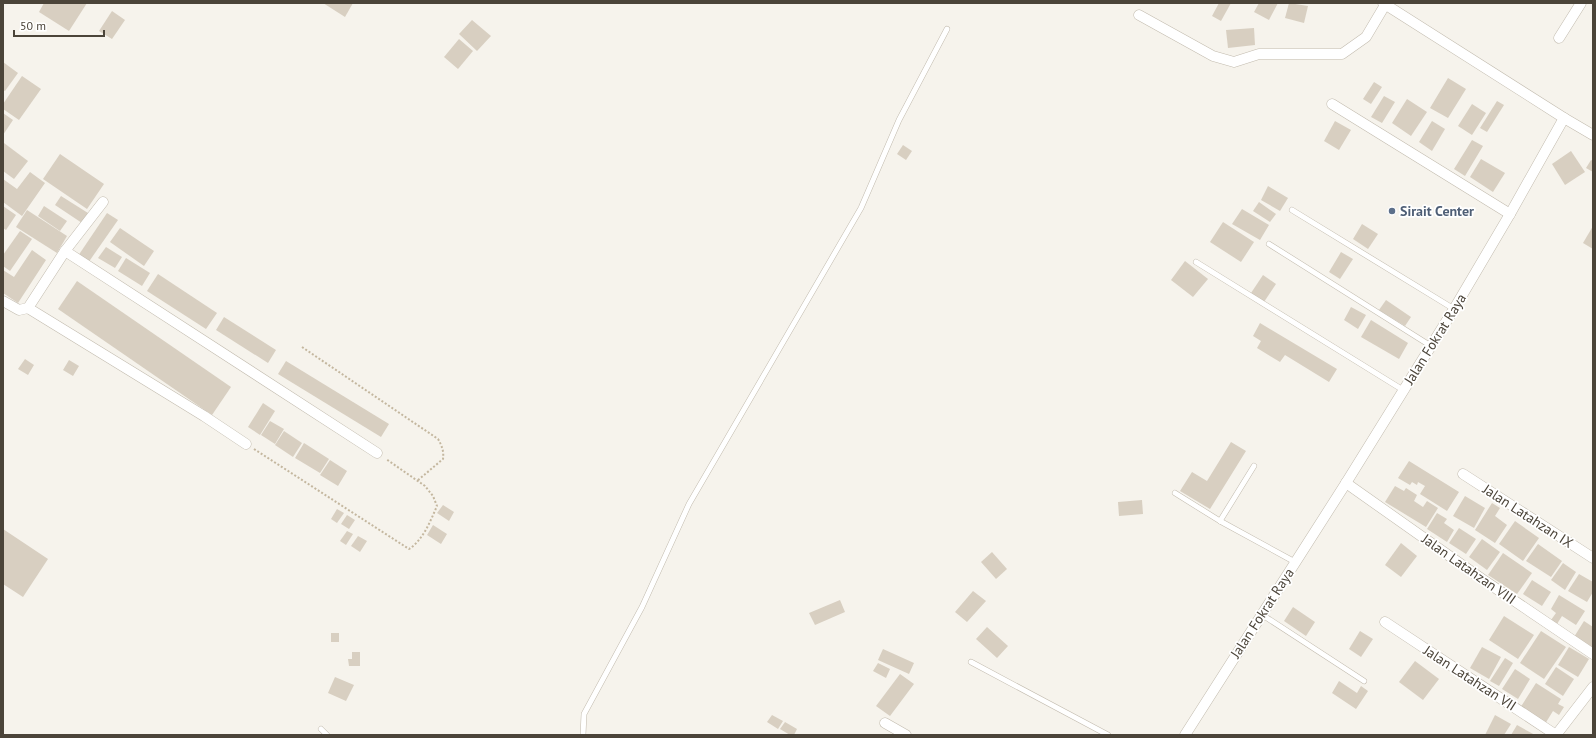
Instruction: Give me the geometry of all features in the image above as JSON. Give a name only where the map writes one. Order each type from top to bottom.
[{"type":"street","points":[[1559,38],[1580,3]]},
{"type":"street","points":[[1139,15],[1213,56],[1234,62],[1259,54],[1342,54],[1366,37],[1384,4],[1593,135]]},
{"type":"street","points":[[1332,104],[1510,214]]},
{"type":"street","name":"Jalan Fokrat Raya","points":[[1184,735],[1346,483],[1454,309],[1564,118]]},
{"type":"street","points":[[28,308],[65,251],[102,202]]},
{"type":"street","points":[[65,251],[377,453]]},
{"type":"street","points":[[3,301],[19,310],[28,308],[204,416],[246,444]]},
{"type":"street","name":"Jalan Latahzan IX","points":[[1463,474],[1593,558]]},
{"type":"street","name":"Jalan Latahzan VIII","points":[[1346,483],[1482,579],[1593,654]]},
{"type":"street","name":"Jalan Latahzan VII","points":[[1385,622],[1556,735]]},
{"type":"street","points":[[1556,735],[1593,687]]},
{"type":"street","points":[[885,722],[906,735]]},
{"type":"lane","points":[[583,735],[584,714],[642,606],[690,504],[860,208],[899,120],[947,29]]},
{"type":"lane","points":[[1292,210],[1454,309]]},
{"type":"lane","points":[[1269,244],[1431,346]]},
{"type":"lane","points":[[1196,262],[1403,390]]},
{"type":"lane","points":[[1220,521],[1254,466]]},
{"type":"lane","points":[[1174,493],[1220,521],[1295,562]]},
{"type":"lane","points":[[1261,614],[1364,681]]},
{"type":"lane","points":[[971,662],[1108,735]]},
{"type":"lane","points":[[322,729],[326,735]]},
{"type":"path","points":[[302,347],[438,440],[444,453],[443,459],[417,481]]},
{"type":"path","points":[[246,444],[408,549],[415,545],[420,539],[437,506],[433,496],[425,486],[377,453]]},
{"type":"building","points":[[44,3],[87,3],[69,31],[39,12]]},
{"type":"building","points":[[323,3],[353,3],[345,17]]},
{"type":"building","points":[[1219,3],[1231,3],[1221,21],[1212,16]]},
{"type":"building","points":[[1259,3],[1278,3],[1269,20],[1254,12]]},
{"type":"building","points":[[1289,3],[1308,6],[1304,23],[1285,18]]},
{"type":"building","points":[[112,11],[125,20],[112,39],[99,31]]},
{"type":"building","points":[[472,20],[491,36],[477,51],[459,34]]},
{"type":"building","points":[[1254,28],[1255,45],[1228,48],[1226,30]]},
{"type":"building","points":[[459,39],[473,51],[458,69],[444,57]]},
{"type":"building","points":[[3,62],[18,73],[5,91],[3,90]]},
{"type":"building","points":[[22,76],[41,89],[19,120],[3,109],[3,104]]},
{"type":"building","points":[[1448,78],[1466,89],[1448,118],[1430,108]]},
{"type":"building","points":[[1374,82],[1382,87],[1371,104],[1363,99]]},
{"type":"building","points":[[1384,96],[1395,102],[1382,123],[1371,117]]},
{"type":"building","points":[[1407,99],[1427,112],[1411,136],[1392,123]]},
{"type":"building","points":[[1497,101],[1504,105],[1487,132],[1480,128]]},
{"type":"building","points":[[1472,104],[1486,113],[1472,135],[1458,126]]},
{"type":"building","points":[[3,113],[13,120],[3,135]]},
{"type":"building","points":[[1335,121],[1351,130],[1339,150],[1324,141]]},
{"type":"building","points":[[1432,121],[1445,129],[1432,151],[1419,142]]},
{"type":"building","points":[[1472,140],[1483,146],[1465,176],[1454,169]]},
{"type":"building","points":[[4,143],[28,161],[14,179],[3,171]]},
{"type":"building","points":[[903,145],[912,151],[906,160],[897,154]]},
{"type":"building","points":[[1571,151],[1585,172],[1565,185],[1552,164]]},
{"type":"building","points":[[60,154],[104,184],[87,209],[43,179]]},
{"type":"building","points":[[1481,159],[1505,173],[1493,192],[1470,177]]},
{"type":"building","points":[[1591,160],[1593,161],[1593,172],[1586,168]]},
{"type":"building","points":[[30,172],[45,183],[22,216],[3,202],[3,179],[17,189]]},
{"type":"building","points":[[1268,186],[1288,198],[1280,211],[1261,200]]},
{"type":"building","points":[[61,196],[88,213],[82,223],[55,205]]},
{"type":"building","points":[[1259,202],[1276,214],[1270,222],[1253,211]]},
{"type":"building","points":[[3,206],[16,215],[6,230],[3,228]]},
{"type":"building","points":[[44,206],[67,221],[60,231],[38,216]]},
{"type":"building","points":[[1242,209],[1269,225],[1260,240],[1232,224]]},
{"type":"building","points":[[27,210],[67,236],[57,253],[16,227]]},
{"type":"building","points":[[107,213],[118,220],[88,263],[78,256]]},
{"type":"building","points":[[1223,222],[1254,242],[1241,262],[1210,242]]},
{"type":"building","points":[[1362,224],[1378,234],[1368,249],[1353,239]]},
{"type":"building","points":[[1593,226],[1593,249],[1583,243]]},
{"type":"building","points":[[120,228],[154,251],[144,266],[110,242]]},
{"type":"building","points":[[20,231],[32,239],[10,271],[3,266],[3,255]]},
{"type":"building","points":[[106,247],[122,257],[115,268],[98,258]]},
{"type":"building","points":[[32,250],[46,260],[18,303],[3,293],[3,270],[14,277]]},
{"type":"building","points":[[1341,252],[1353,259],[1340,279],[1329,272]]},
{"type":"building","points":[[126,258],[150,273],[142,286],[118,271]]},
{"type":"building","points":[[1185,261],[1208,279],[1193,297],[1171,280]]},
{"type":"building","points":[[158,274],[217,313],[206,329],[147,291]]},
{"type":"building","points":[[1263,275],[1276,284],[1264,302],[1251,293]]},
{"type":"building","points":[[77,281],[231,387],[212,415],[58,309]]},
{"type":"building","points":[[1386,300],[1411,317],[1405,326],[1379,310]]},
{"type":"building","points":[[1351,307],[1366,315],[1358,329],[1344,320]]},
{"type":"building","points":[[224,317],[276,350],[268,363],[216,330]]},
{"type":"building","points":[[1371,320],[1408,343],[1399,359],[1361,337]]},
{"type":"building","points":[[1260,323],[1337,369],[1329,382],[1285,355],[1280,362],[1257,348],[1261,341],[1253,336]]},
{"type":"building","points":[[25,359],[34,365],[28,375],[18,369]]},
{"type":"building","points":[[69,360],[79,366],[73,376],[63,370]]},
{"type":"building","points":[[286,361],[389,424],[381,437],[278,374]]},
{"type":"building","points":[[263,403],[275,411],[260,435],[248,427]]},
{"type":"building","points":[[270,421],[284,429],[275,444],[261,435]]},
{"type":"building","points":[[284,431],[302,443],[293,457],[275,445]]},
{"type":"building","points":[[1231,442],[1246,451],[1210,509],[1180,491],[1192,472],[1207,481]]},
{"type":"building","points":[[304,443],[329,459],[320,473],[295,458]]},
{"type":"building","points":[[330,460],[347,471],[338,486],[320,475]]},
{"type":"building","points":[[1409,461],[1459,492],[1447,511],[1420,494],[1425,486],[1418,482],[1417,485],[1412,482],[1410,485],[1398,478]]},
{"type":"building","points":[[1395,486],[1404,491],[1406,488],[1417,495],[1414,501],[1423,507],[1427,501],[1438,508],[1426,527],[1385,502]]},
{"type":"building","points":[[1465,496],[1485,508],[1474,528],[1453,516]]},
{"type":"building","points":[[1142,500],[1143,514],[1119,516],[1118,502]]},
{"type":"building","points":[[1492,503],[1500,508],[1495,516],[1507,525],[1495,543],[1475,530]]},
{"type":"building","points":[[443,505],[454,512],[449,521],[437,513]]},
{"type":"building","points":[[337,509],[344,513],[337,523],[331,519]]},
{"type":"building","points":[[1437,513],[1447,519],[1444,523],[1454,530],[1447,542],[1427,529]]},
{"type":"building","points":[[347,515],[355,520],[349,529],[341,524]]},
{"type":"building","points":[[1515,521],[1539,538],[1523,561],[1499,544]]},
{"type":"building","points":[[433,525],[447,534],[441,544],[427,535]]},
{"type":"building","points":[[1459,528],[1476,539],[1466,554],[1449,543]]},
{"type":"building","points":[[3,529],[48,559],[23,597],[3,584]]},
{"type":"building","points":[[347,531],[353,534],[346,545],[340,541]]},
{"type":"building","points":[[358,536],[367,541],[360,552],[351,546]]},
{"type":"building","points":[[1482,539],[1500,552],[1487,570],[1469,557]]},
{"type":"building","points":[[1401,543],[1417,556],[1401,577],[1385,565]]},
{"type":"building","points":[[1538,544],[1562,561],[1551,577],[1526,561]]},
{"type":"building","points":[[992,552],[1007,569],[996,579],[981,562]]},
{"type":"building","points":[[1503,553],[1532,573],[1517,594],[1488,575]]},
{"type":"building","points":[[1563,563],[1576,572],[1565,590],[1551,580]]},
{"type":"building","points":[[1579,574],[1593,582],[1593,592],[1587,602],[1568,591]]},
{"type":"building","points":[[1532,580],[1551,592],[1542,606],[1523,594]]},
{"type":"building","points":[[973,591],[986,601],[967,622],[955,612]]},
{"type":"building","points":[[1559,595],[1585,611],[1576,625],[1562,616],[1557,624],[1551,620],[1556,613],[1551,609]]},
{"type":"building","points":[[840,600],[845,612],[815,625],[809,613]]},
{"type":"building","points":[[1293,607],[1315,622],[1306,636],[1284,621]]},
{"type":"building","points":[[1504,616],[1534,635],[1518,659],[1489,640]]},
{"type":"building","points":[[1584,621],[1593,627],[1593,649],[1574,637]]},
{"type":"building","points":[[987,627],[1008,646],[997,658],[976,639]]},
{"type":"building","points":[[1360,631],[1373,639],[1361,657],[1349,649]]},
{"type":"building","points":[[1541,631],[1566,647],[1544,679],[1520,663]]},
{"type":"building","points":[[331,633],[339,633],[339,642],[331,642]]},
{"type":"building","points":[[1482,647],[1501,657],[1489,679],[1470,668]]},
{"type":"building","points":[[1569,647],[1589,659],[1578,677],[1558,665]]},
{"type":"building","points":[[883,649],[914,663],[909,674],[878,660]]},
{"type":"building","points":[[352,652],[360,652],[360,666],[349,666],[348,659],[352,659]]},
{"type":"building","points":[[1505,658],[1513,663],[1499,686],[1490,681]]},
{"type":"building","points":[[1415,661],[1439,679],[1423,700],[1399,682]]},
{"type":"building","points":[[878,663],[890,669],[886,678],[873,671]]},
{"type":"building","points":[[1556,667],[1574,679],[1563,696],[1545,684]]},
{"type":"building","points":[[1515,669],[1530,679],[1518,699],[1502,689]]},
{"type":"building","points":[[900,674],[914,684],[890,716],[876,706]]},
{"type":"building","points":[[335,677],[354,685],[346,701],[328,693]]},
{"type":"building","points":[[1339,681],[1357,693],[1361,686],[1368,691],[1356,709],[1332,693]]},
{"type":"building","points":[[1536,683],[1561,699],[1558,704],[1564,707],[1559,715],[1553,711],[1545,724],[1520,708]]},
{"type":"building","points":[[772,715],[783,721],[778,729],[767,722]]},
{"type":"building","points":[[1495,715],[1511,724],[1504,735],[1485,735]]},
{"type":"building","points":[[785,722],[797,729],[794,735],[790,735],[780,729]]},
{"type":"building","points":[[1517,725],[1535,735],[1511,735]]},
{"type":"place","name":"Sirait Center","points":[[1392,211]]}]
